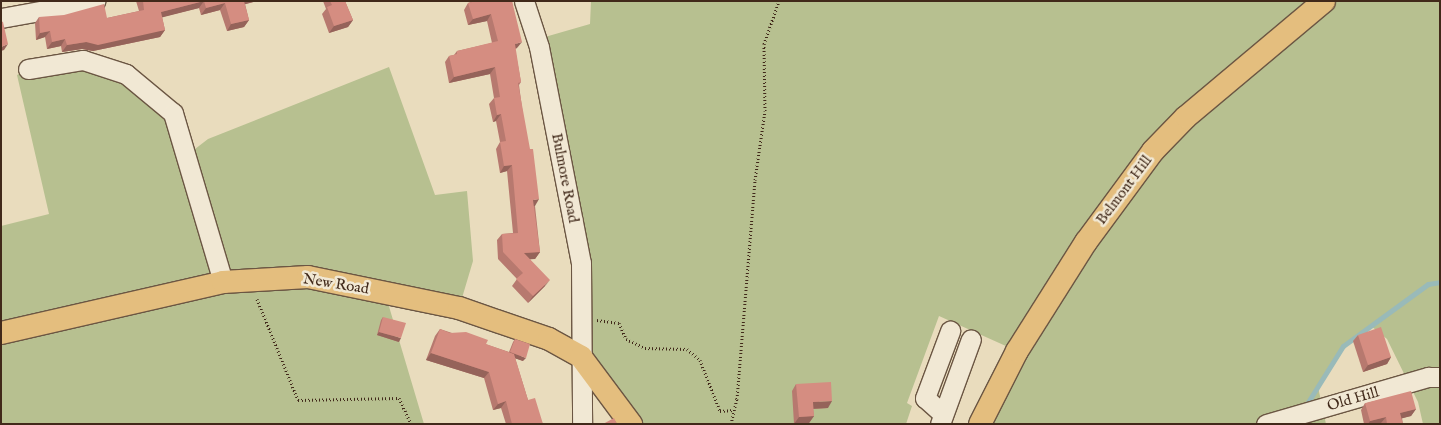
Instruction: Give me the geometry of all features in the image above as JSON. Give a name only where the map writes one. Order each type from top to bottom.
[{"type":"main road","name":"Belmont Hill","points":[[980,424],[1017,351],[1086,242],[1153,151],[1186,118],[1324,1]]},
{"type":"main road","name":"New Road","points":[[1,333],[223,282],[308,277],[459,308],[549,339],[581,357],[631,424]]},
{"type":"street","points":[[1,18],[95,1]]},
{"type":"street","name":"Bulmore Road","points":[[524,1],[539,46],[581,263],[582,424]]},
{"type":"street","points":[[28,69],[83,60],[126,74],[173,113],[223,282]]},
{"type":"street","points":[[942,419],[925,398],[950,331]]},
{"type":"street","points":[[942,419],[971,339]]},
{"type":"street","name":"Old Hill","points":[[1266,424],[1428,377],[1440,377]]},
{"type":"path","points":[[731,424],[765,111],[764,44],[779,1]]},
{"type":"path","points":[[264,315],[298,400],[399,398],[411,424]]},
{"type":"path","points":[[581,325],[601,319],[619,323],[626,339],[644,348],[687,349],[700,360],[720,411],[734,410]]},
{"type":"green space","points":[[591,1],[1440,1],[1440,424],[1423,424],[1418,402],[1387,339],[1371,326],[1343,346],[1318,387],[1326,424],[980,424],[1017,351],[939,316],[907,403],[912,406],[906,424],[631,424],[581,357],[581,263],[538,39],[590,24]]},
{"type":"green space","points":[[83,60],[126,74],[173,113],[186,156],[208,139],[389,67],[435,195],[467,191],[473,261],[459,308],[385,293],[424,424],[1,424],[1,226],[49,214],[17,75],[28,69]]},
{"type":"building","points":[[143,1],[204,1],[161,12],[165,30],[98,45],[86,42],[67,45],[65,39],[52,42],[50,31],[40,33],[39,17],[64,15],[104,4],[107,18],[144,10]]},
{"type":"building","points":[[204,1],[244,1],[249,20],[231,24],[225,3],[206,8]]},
{"type":"building","points":[[330,1],[345,1],[353,20],[334,26],[327,7],[332,5]]},
{"type":"building","points":[[476,1],[512,1],[522,42],[515,44],[521,82],[518,83],[530,149],[533,149],[539,199],[533,200],[540,252],[524,253],[550,280],[533,296],[516,279],[523,273],[503,252],[502,234],[518,233],[512,165],[504,166],[500,142],[506,141],[501,114],[497,115],[494,98],[500,97],[495,67],[454,77],[449,56],[457,54],[457,51],[498,41],[491,14],[473,19],[468,3]]},
{"type":"building","points":[[1,21],[3,22],[8,44],[1,47]]},
{"type":"building","points":[[383,317],[406,323],[401,338],[379,332]]},
{"type":"building","points":[[1381,327],[1391,357],[1368,365],[1358,335]]},
{"type":"building","points":[[440,329],[450,333],[466,332],[488,340],[486,344],[514,354],[528,400],[535,398],[543,424],[512,424],[506,401],[498,404],[489,372],[431,353]]},
{"type":"building","points":[[515,339],[530,344],[526,358],[510,352]]},
{"type":"building","points":[[831,382],[832,401],[813,402],[814,416],[799,417],[796,384]]},
{"type":"building","points":[[1411,391],[1416,409],[1400,413],[1403,424],[1387,424],[1386,417],[1370,421],[1365,403]]},
{"type":"building","points":[[614,418],[617,424],[603,424]]},
{"type":"waterway","points":[[1308,402],[1343,346],[1428,284],[1440,282]]}]
